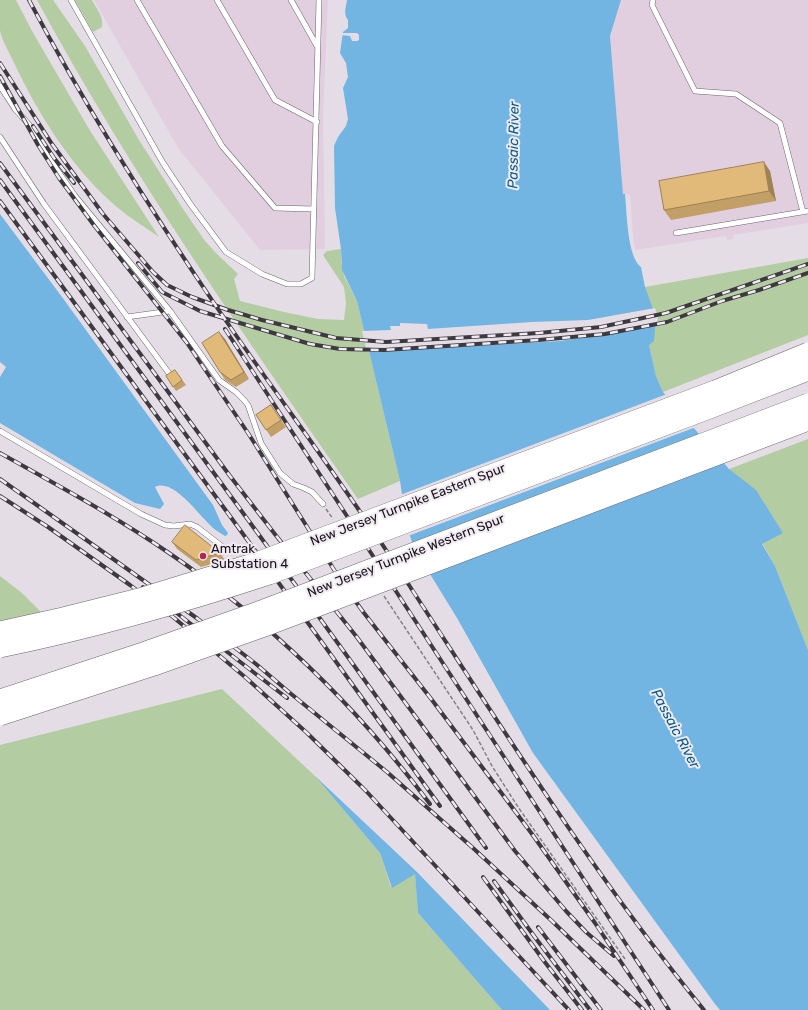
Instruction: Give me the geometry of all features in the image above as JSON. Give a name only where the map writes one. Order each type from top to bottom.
[{"type":"highway","name":"New Jersey Turnpike Eastern Spur","points":[[0,630],[63,617],[139,598],[259,561],[715,390],[808,352]]},
{"type":"highway","name":"New Jersey Turnpike Eastern Spur","points":[[0,648],[145,614],[269,575],[707,410],[808,370]]},
{"type":"highway","name":"New Jersey Turnpike Western Spur","points":[[0,699],[157,647],[256,612],[808,403]]},
{"type":"highway","name":"New Jersey Turnpike Western Spur","points":[[0,716],[154,666],[267,626],[808,421]]},
{"type":"lane","points":[[71,0],[89,35],[163,163],[190,205],[226,252],[262,274],[288,284],[302,284],[312,278],[319,0]]},
{"type":"lane","points":[[137,0],[222,146],[275,208],[314,209]]},
{"type":"lane","points":[[217,0],[275,100],[317,122]]},
{"type":"lane","points":[[291,0],[317,46]]},
{"type":"lane","points":[[653,0],[652,5],[695,91],[736,94],[780,123],[805,211],[676,233]]},
{"type":"lane","points":[[0,86],[15,109],[29,124],[75,196],[170,310],[219,380],[248,405],[260,443],[280,473],[292,484],[312,492],[323,504]]},
{"type":"lane","points":[[0,137],[44,204],[171,376]]},
{"type":"lane","points":[[127,317],[170,310]]},
{"type":"lane","points":[[0,431],[141,514],[165,525],[174,526],[190,524],[197,526],[228,551]]},
{"type":"path","points":[[323,504],[336,524]]},
{"type":"path","points":[[380,591],[474,730],[492,766],[518,807],[625,959]]},
{"type":"shaded area","points":[[94,0],[328,0],[323,116],[325,249],[260,250],[178,148]]},
{"type":"shaded area","points":[[621,0],[808,0],[808,223],[733,235],[733,239],[727,240],[726,236],[635,250],[630,195],[623,194],[610,36]]},
{"type":"green space","points":[[0,0],[16,0],[32,31],[89,129],[159,237],[110,201],[82,172],[57,138],[34,102],[2,39],[0,30]]},
{"type":"green space","points":[[37,0],[53,0],[85,46],[139,140],[185,212],[205,241],[238,274],[234,279],[240,301],[318,319],[344,320],[346,303],[344,287],[323,255],[327,251],[341,249],[341,261],[344,276],[357,301],[400,481],[358,499],[273,377],[150,192],[73,65]]},
{"type":"green space","points":[[75,0],[92,0],[101,16],[102,27],[93,32]]},
{"type":"green space","points":[[808,258],[808,335],[663,392],[656,376],[649,345],[645,287]]},
{"type":"green space","points":[[808,439],[808,650],[775,566],[762,543],[783,533],[729,469]]},
{"type":"green space","points":[[0,576],[22,593],[41,612],[0,621]]},
{"type":"green space","points":[[222,689],[315,776],[380,853],[391,887],[415,873],[418,913],[502,1010],[0,1010],[0,745]]},
{"type":"water","name":"Passaic River","points":[[347,0],[621,0],[610,36],[623,194],[625,194],[630,244],[636,262],[641,267],[645,287],[656,317],[654,341],[649,345],[656,376],[663,392],[729,469],[756,490],[783,533],[762,544],[775,566],[808,650],[808,1010],[720,1010],[533,753],[457,618],[414,548],[407,527],[400,481],[357,301],[342,270],[341,249],[335,208],[334,146],[338,137],[346,126],[348,119],[343,88],[348,77],[346,63],[340,53],[343,32],[348,28],[348,20],[345,13]]},
{"type":"water","points":[[0,214],[213,505],[222,525],[228,533],[227,535],[225,536],[211,526],[188,502],[171,488],[163,486],[155,487],[164,504],[160,509],[135,503],[0,423],[0,377],[6,367],[0,362]]},
{"type":"water","points":[[315,776],[417,872],[550,1010],[502,1010],[418,913],[415,874],[392,888],[380,853]]},
{"type":"pier","points":[[341,33],[357,33],[359,35],[359,40],[352,41],[350,36],[341,35]]},
{"type":"pier","points":[[655,308],[658,317],[657,325],[560,341],[367,352],[362,331],[391,330],[390,326],[400,326],[400,323],[427,324],[428,329],[588,320]]},
{"type":"pier","points":[[667,394],[696,427],[408,536],[405,528],[400,495]]},
{"type":"building","points":[[764,162],[769,191],[664,210],[659,181]]},
{"type":"building","points":[[219,332],[244,372],[231,380],[220,372],[202,343]]},
{"type":"building","points":[[175,370],[182,380],[173,387],[166,376]]},
{"type":"building","points":[[271,405],[281,420],[266,430],[256,415]]},
{"type":"building","points":[[185,525],[220,553],[196,560],[172,542]]},
{"type":"railway","points":[[29,0],[73,80],[120,159],[195,274],[368,522],[540,786],[579,843],[619,900],[704,1010]]},
{"type":"railway","points":[[0,63],[52,144],[103,214],[153,272],[167,285],[192,297],[262,320],[336,338],[386,342],[539,333],[601,327],[666,313],[808,264]]},
{"type":"railway","points":[[0,76],[38,145],[59,178],[93,224],[187,343],[248,433],[343,584],[532,834],[595,923],[653,1010]]},
{"type":"railway","points":[[33,126],[54,158],[74,183]]},
{"type":"railway","points":[[0,163],[230,476],[356,636],[515,851],[566,911],[586,932],[614,956]]},
{"type":"railway","points":[[0,180],[486,848]]},
{"type":"railway","points":[[0,201],[440,806]]},
{"type":"railway","points":[[138,263],[162,292],[200,311],[310,344],[340,349],[384,350],[539,340],[605,334],[667,322],[722,301],[808,273]]},
{"type":"railway","points":[[225,329],[669,1010]]},
{"type":"railway","points":[[0,453],[86,501],[149,539],[206,579],[242,607],[310,668],[342,700],[402,768],[430,804]]},
{"type":"railway","points":[[0,479],[198,619],[256,664],[387,772],[473,848],[552,921],[644,1010]]},
{"type":"railway","points":[[0,496],[48,527],[173,617],[245,677],[306,732],[366,791],[569,1010]]},
{"type":"railway","points":[[143,587],[287,698]]},
{"type":"railway","points":[[483,877],[544,961],[582,1010]]},
{"type":"railway","points":[[494,881],[590,1010]]},
{"type":"railway","points":[[538,927],[601,1010]]},
{"type":"place","name":"Amtrak Substation 4","points":[[203,556]]}]
